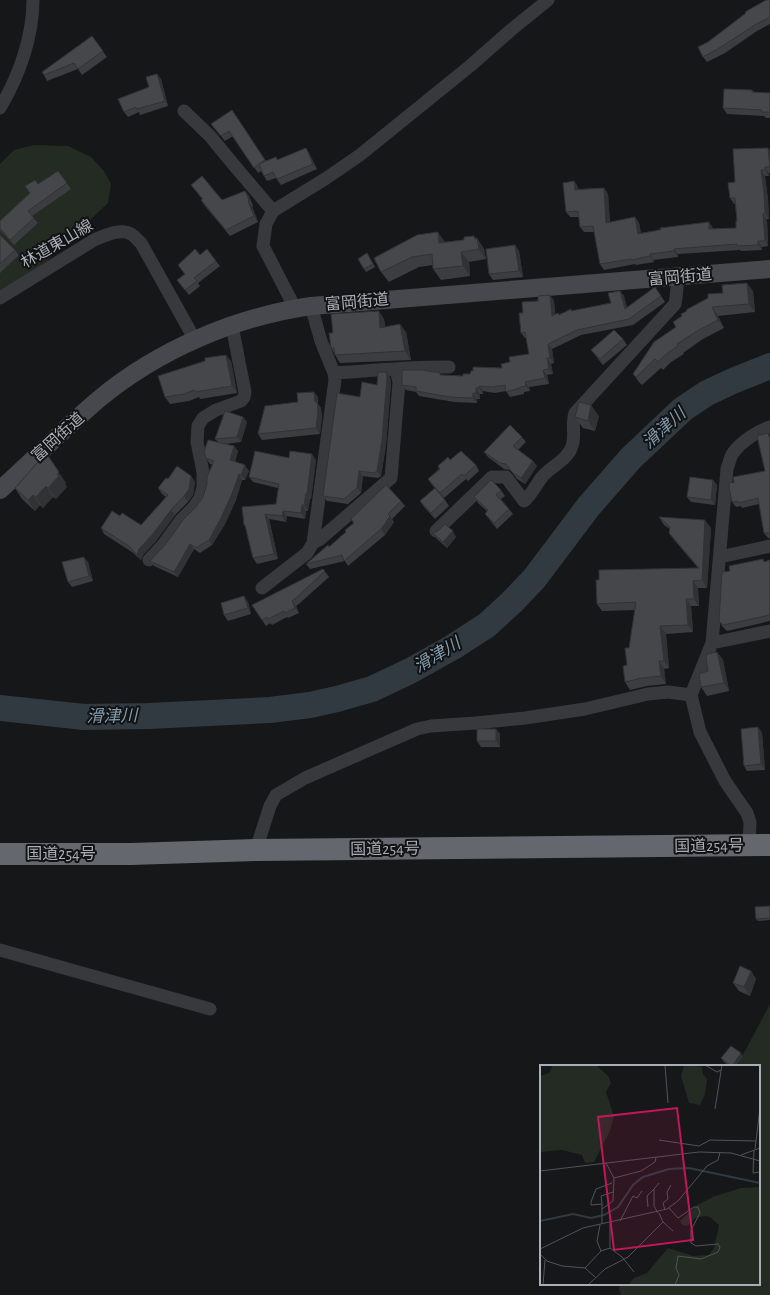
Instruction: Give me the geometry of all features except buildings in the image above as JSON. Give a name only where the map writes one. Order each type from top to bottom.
[{"type":"highway","name":"国道254号","points":[[0,854],[131,854],[256,850],[770,845]]},
{"type":"street","points":[[0,108],[19,68],[27,44],[33,0]]},
{"type":"street","points":[[314,543],[335,380],[334,373],[321,341],[303,307],[263,246],[266,224],[274,210],[325,180],[360,155],[470,66],[548,0]]},
{"type":"street","points":[[184,111],[210,136],[274,210]]},
{"type":"street","name":"林道東山線","points":[[0,298],[94,240],[120,232],[131,234],[141,243],[195,340]]},
{"type":"street","name":"富岡街道","points":[[0,490],[99,399],[141,368],[195,340],[266,315],[303,307],[770,269]]},
{"type":"street","points":[[436,531],[492,477],[506,477],[524,501],[530,496],[543,476],[569,453],[573,441],[573,418],[575,413],[675,304],[678,277]]},
{"type":"street","points":[[149,560],[200,498],[203,487],[203,472],[197,442],[198,426],[203,418],[216,410],[241,401],[244,397],[245,392],[232,326]]},
{"type":"street","points":[[334,373],[419,366],[449,367]]},
{"type":"street","points":[[262,588],[306,553],[314,543],[342,521],[391,478],[399,395],[399,382],[396,369]]},
{"type":"street","points":[[748,845],[750,822],[747,813],[725,781],[700,732],[691,695],[712,643],[727,468],[732,454],[742,444],[761,430],[770,427]]},
{"type":"street","points":[[720,557],[770,546]]},
{"type":"street","points":[[712,643],[770,631]]},
{"type":"street","points":[[256,850],[270,806],[276,794],[305,778],[417,729],[431,726],[525,718],[585,709],[648,694],[668,692],[691,695]]},
{"type":"street","points":[[0,950],[210,1009]]},
{"type":"shaded area","points":[[34,145],[68,146],[91,157],[104,171],[111,184],[108,203],[47,261],[0,292],[0,164],[14,150]]},
{"type":"shaded area","points":[[770,1004],[770,1295],[621,1295],[619,1288],[620,1285],[760,1285],[760,1065],[738,1065]]},
{"type":"waterway","name":"滑津川","points":[[0,708],[84,717],[149,716],[270,710],[310,705],[372,689],[410,671],[453,647],[487,625],[534,579],[589,506],[631,458],[683,409],[707,393],[770,366]]}]
